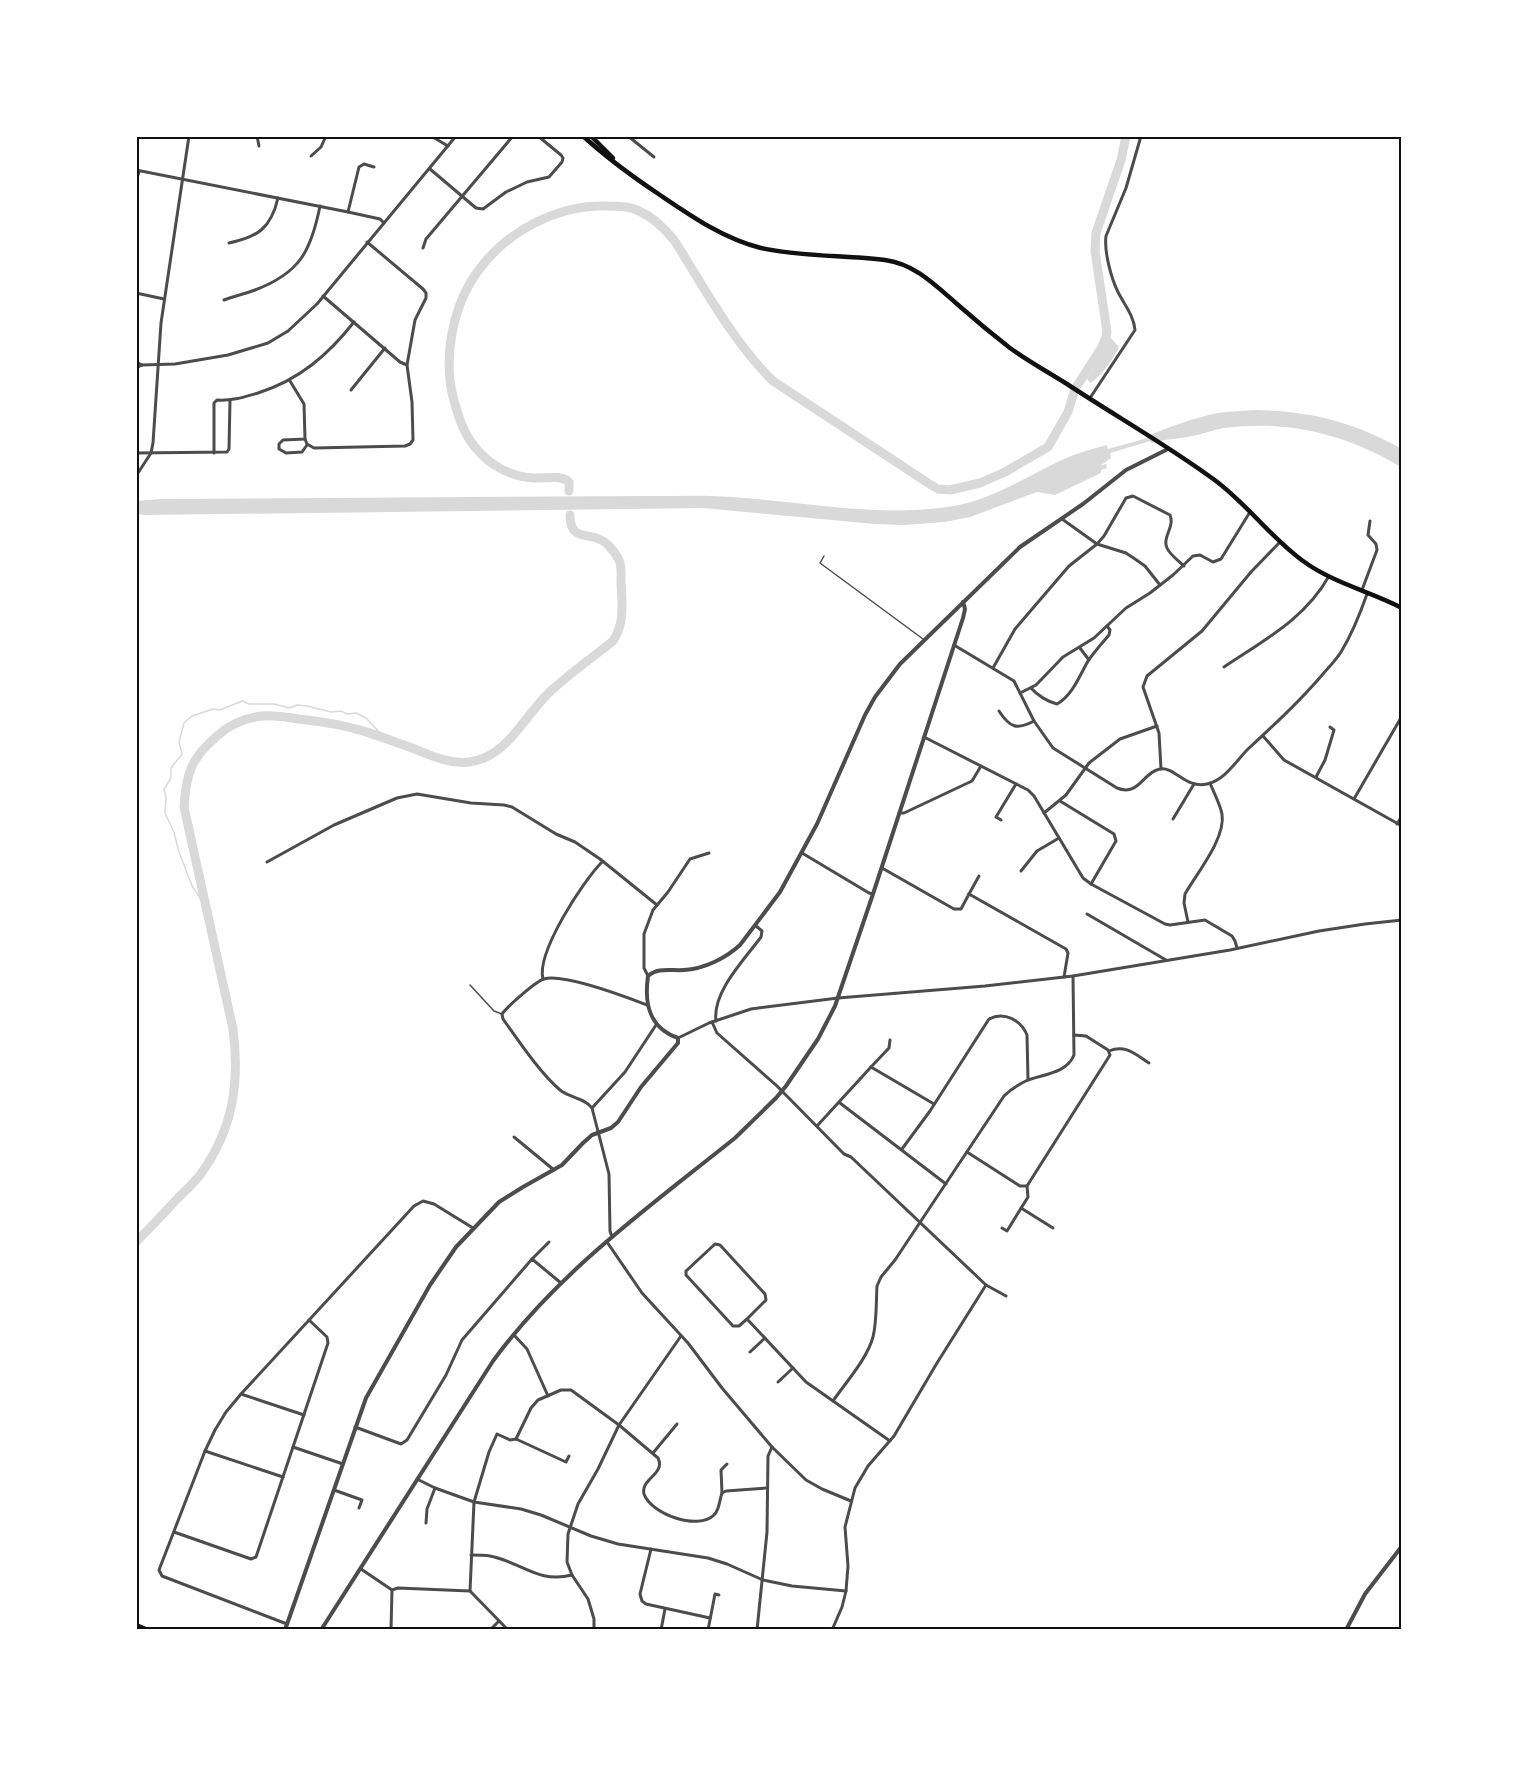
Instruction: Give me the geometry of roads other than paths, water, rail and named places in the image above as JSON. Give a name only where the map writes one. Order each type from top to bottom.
[{"type":"main road","points":[[583,136],[618,165],[698,220],[744,243],[783,252],[891,261],[911,267],[1010,348],[1218,483],[1306,563],[1329,576],[1401,608]]},
{"type":"main road","points":[[591,136],[618,165]]},
{"type":"main road","points":[[136,1625],[148,1629]]},
{"type":"street","points":[[136,476],[151,453],[155,423],[160,330],[189,136]]},
{"type":"street","points":[[257,136],[259,146]]},
{"type":"street","points":[[311,156],[321,147],[326,136]]},
{"type":"street","points":[[430,136],[448,146]]},
{"type":"street","points":[[136,362],[142,365],[159,365],[228,355],[268,343],[293,326],[310,310],[456,136]]},
{"type":"street","points":[[423,248],[426,239],[513,136]]},
{"type":"street","points":[[430,169],[476,208],[483,209],[506,192],[527,182],[549,177],[562,162],[561,155],[538,136]]},
{"type":"street","points":[[628,136],[654,157]]},
{"type":"street","points":[[1090,398],[1135,330],[1135,323],[1111,275],[1105,243],[1126,188],[1141,136]]},
{"type":"street","points":[[348,212],[359,167],[364,164],[374,167]]},
{"type":"street","points":[[136,182],[138,170],[348,212],[380,219],[384,223]]},
{"type":"street","points":[[229,243],[247,239],[266,227],[274,213],[278,198]]},
{"type":"street","points":[[224,300],[270,284],[294,267],[303,256],[313,236],[320,206]]},
{"type":"street","points":[[290,381],[304,404],[305,439],[307,444],[314,448],[405,446],[413,440],[412,402],[407,365],[415,320],[426,298],[426,293],[367,242]]},
{"type":"street","points":[[136,293],[164,299]]},
{"type":"street","points":[[322,296],[400,362],[407,365]]},
{"type":"street","points":[[213,453],[214,402],[275,388],[290,381],[328,351],[354,322]]},
{"type":"street","points":[[351,390],[385,348]]},
{"type":"street","points":[[136,368],[142,365]]},
{"type":"street","points":[[136,453],[227,452],[230,449],[230,400]]},
{"type":"street","points":[[305,439],[283,440],[279,444],[279,449],[286,453],[302,452],[307,444]]},
{"type":"street","points":[[648,976],[665,969],[686,970],[715,962],[740,945],[776,901],[817,824],[865,715],[875,697],[900,664],[1020,547],[1062,519],[1126,470],[1168,449]]},
{"type":"street","points":[[993,668],[1015,629],[1070,566],[1104,536],[1126,498],[1133,496],[1170,515],[1172,523],[1166,546],[1168,551],[1184,566]]},
{"type":"street","points":[[1020,693],[1031,688],[1063,657],[1080,648],[1126,608],[1160,585],[1196,555],[1213,562],[1221,559],[1250,512]]},
{"type":"street","points":[[1062,519],[1097,544],[1126,553],[1136,559],[1145,566],[1160,585]]},
{"type":"street","points":[[1362,590],[1377,550],[1376,544],[1368,535],[1370,521]]},
{"type":"street","points":[[1161,769],[1157,726],[1143,687],[1147,676],[1202,631],[1280,541]]},
{"type":"street","points":[[1224,667],[1297,617],[1317,596],[1329,576]]},
{"type":"street","points":[[954,645],[1014,681],[1034,721],[1053,748],[1117,788],[1124,791],[1130,790],[1161,769],[1194,784],[1210,783],[1227,772],[1305,696],[1340,653],[1357,622],[1368,592]]},
{"type":"street","points":[[321,1629],[493,1361],[513,1335],[561,1283],[612,1237],[735,1138],[782,1091],[818,1039],[838,998],[882,868],[965,609],[963,602]]},
{"type":"street","points":[[1031,688],[1057,704],[1061,702],[1109,635],[1110,630],[1107,626]]},
{"type":"street","points":[[1080,648],[1089,660]]},
{"type":"street","points":[[999,711],[1004,719],[1016,727],[1022,727],[1034,721]]},
{"type":"street","points":[[1354,799],[1401,716]]},
{"type":"street","points":[[1044,813],[1060,801],[1085,768],[1120,739],[1157,726]]},
{"type":"street","points":[[1316,777],[1325,760],[1335,730],[1330,727]]},
{"type":"street","points":[[1263,736],[1284,760],[1401,826]]},
{"type":"street","points":[[923,737],[1028,790],[1034,796],[1083,878],[1091,884],[1166,924],[1208,921],[1232,936],[1237,948]]},
{"type":"street","points":[[899,813],[904,813],[972,781],[981,766]]},
{"type":"street","points":[[1188,922],[1184,903],[1185,894],[1218,838],[1222,819],[1222,812],[1210,783]]},
{"type":"street","points":[[1001,820],[996,817],[1016,784]]},
{"type":"street","points":[[1173,819],[1194,784]]},
{"type":"street","points":[[267,862],[334,825],[397,798],[417,794],[512,807],[556,834],[575,842],[657,905]]},
{"type":"street","points":[[1060,801],[1116,837],[1116,841],[1091,884]]},
{"type":"street","points":[[1397,824],[1401,816]]},
{"type":"street","points":[[1020,871],[1037,851],[1059,838]]},
{"type":"street","points":[[678,1038],[656,1025],[647,1005],[648,976],[644,968],[644,934],[648,920],[657,905],[690,859],[709,853]]},
{"type":"street","points":[[802,853],[868,894],[873,894]]},
{"type":"street","points":[[543,979],[541,972],[543,964],[559,924],[572,900],[602,862]]},
{"type":"street","points":[[882,868],[954,909],[961,909],[979,876]]},
{"type":"street","points":[[969,894],[1066,949],[1068,953],[1064,977]]},
{"type":"street","points":[[1087,914],[1168,961]]},
{"type":"street","points":[[678,1038],[751,1009],[838,998],[1073,976],[1168,961],[1319,931],[1401,920]]},
{"type":"street","points":[[756,926],[762,934],[728,980],[716,1008],[714,1022],[717,1032],[782,1091],[844,1154],[851,1157],[986,1285],[1006,1296]]},
{"type":"street","points":[[833,1401],[871,1343],[874,1333],[877,1283],[1004,1096],[1012,1088],[1028,1080],[1068,1065],[1074,1055],[1073,976]]},
{"type":"street","points":[[612,1237],[609,1174],[592,1108],[586,1102],[574,1098],[554,1084],[523,1047],[503,1019],[502,1014],[537,982],[543,979],[558,978],[593,986],[647,1005]]},
{"type":"street","points":[[902,1149],[934,1104],[988,1019],[995,1016],[1008,1017],[1022,1025],[1028,1035],[1028,1080]]},
{"type":"street","points":[[592,1108],[625,1072],[656,1025]]},
{"type":"street","points":[[1074,1035],[1086,1036],[1109,1052]]},
{"type":"street","points":[[285,1629],[369,1390],[414,1311],[450,1255],[473,1228],[508,1196],[562,1165],[583,1143],[618,1122],[641,1087],[678,1043],[678,1038]]},
{"type":"street","points":[[817,1126],[889,1048],[890,1040]]},
{"type":"street","points":[[1109,1052],[1114,1049],[1126,1049],[1149,1063]]},
{"type":"street","points":[[1002,1228],[1007,1231],[1028,1197],[1027,1189],[1110,1055],[1109,1052]]},
{"type":"street","points":[[870,1067],[934,1104]]},
{"type":"street","points":[[840,1102],[946,1184]]},
{"type":"street","points":[[514,1137],[554,1170]]},
{"type":"street","points":[[967,1152],[1027,1189]]},
{"type":"street","points":[[287,1623],[162,1576],[159,1570],[205,1451],[220,1421],[240,1394],[414,1206],[423,1201],[434,1204],[473,1228]]},
{"type":"street","points":[[1021,1208],[1053,1228]]},
{"type":"street","points":[[355,1428],[401,1444],[407,1440],[446,1375],[462,1340],[532,1258],[549,1242]]},
{"type":"street","points":[[607,1242],[642,1293],[681,1336],[772,1447],[806,1480],[851,1501]]},
{"type":"street","points":[[715,1244],[720,1245],[765,1294],[766,1300],[747,1319],[739,1326],[733,1326],[686,1275],[686,1271],[715,1244]]},
{"type":"street","points":[[532,1258],[561,1283]]},
{"type":"street","points":[[832,1629],[846,1591],[848,1566],[845,1527],[851,1501],[862,1474],[890,1441],[986,1285]]},
{"type":"street","points":[[747,1319],[806,1382],[890,1441]]},
{"type":"street","points":[[174,1532],[251,1558],[256,1557],[328,1343],[327,1337],[309,1320]]},
{"type":"street","points":[[513,1335],[527,1349],[548,1396]]},
{"type":"street","points":[[594,1629],[594,1619],[588,1599],[572,1575],[567,1562],[567,1540],[570,1528],[578,1504],[619,1425],[681,1336]]},
{"type":"street","points":[[750,1352],[765,1338]]},
{"type":"street","points":[[778,1382],[793,1368]]},
{"type":"street","points":[[516,1439],[531,1408],[538,1400],[561,1390],[571,1390],[653,1453],[660,1463],[660,1468],[643,1491],[655,1507],[677,1520],[697,1521],[709,1519],[715,1514],[722,1493],[721,1470],[727,1464]]},
{"type":"street","points":[[240,1394],[304,1415]]},
{"type":"street","points":[[653,1453],[677,1424]]},
{"type":"street","points":[[470,1591],[474,1502],[489,1452],[497,1434],[510,1440],[516,1439],[566,1462],[569,1456]]},
{"type":"street","points":[[293,1447],[343,1464]]},
{"type":"street","points":[[757,1629],[767,1532],[768,1456],[772,1447]]},
{"type":"street","points":[[205,1451],[283,1477]]},
{"type":"street","points":[[417,1479],[474,1502],[521,1509],[618,1544],[708,1558],[763,1580],[792,1586],[846,1591]]},
{"type":"street","points":[[426,1523],[427,1509],[435,1488]]},
{"type":"street","points":[[722,1493],[767,1488]]},
{"type":"street","points":[[334,1490],[362,1500],[359,1508]]},
{"type":"street","points":[[1346,1629],[1365,1594],[1401,1546]]},
{"type":"street","points":[[651,1549],[640,1594],[642,1600],[646,1604],[710,1618]]},
{"type":"street","points":[[471,1555],[490,1556],[548,1577],[572,1575]]},
{"type":"street","points":[[361,1569],[393,1590]]},
{"type":"street","points":[[393,1590],[398,1588],[470,1591],[508,1629]]},
{"type":"street","points":[[390,1629],[393,1590]]},
{"type":"street","points":[[708,1629],[715,1594],[719,1595]]},
{"type":"street","points":[[661,1629],[665,1609]]},
{"type":"street","points":[[490,1629],[499,1621]]},
{"type":"lane","points":[[824,556],[820,563],[924,640]]},
{"type":"lane","points":[[470,985],[494,1011],[502,1014]]},
{"type":"waterway","points":[[569,491],[569,482],[565,480],[557,477],[534,478],[517,475],[501,469],[487,459],[467,436],[453,397],[449,365],[450,348],[452,331],[462,299],[478,271],[490,257],[519,232],[553,215],[589,207],[628,207],[649,216],[674,240],[732,332],[758,366],[773,381],[928,483],[938,489],[950,490],[980,483],[1005,472],[1048,447],[1068,412],[1075,389],[1102,347],[1107,332],[1095,251],[1096,233],[1121,160],[1126,136]]},
{"type":"waterway","points":[[136,1242],[200,1175],[220,1141],[232,1105],[235,1068],[233,1029],[184,807],[188,776],[196,759],[208,744],[232,725],[243,720],[266,716],[345,726],[452,762],[469,762],[495,752],[516,733],[553,689],[613,641],[617,634],[622,605],[619,560],[602,540],[574,530],[570,515]]},
{"type":"waterway","points":[[205,906],[192,886],[174,832],[165,813],[164,789],[171,778],[171,768],[182,754],[179,742],[184,723],[192,716],[213,709],[220,710],[242,701],[249,704],[274,704],[290,708],[297,705],[331,712],[356,713],[366,718],[385,738]]}]
